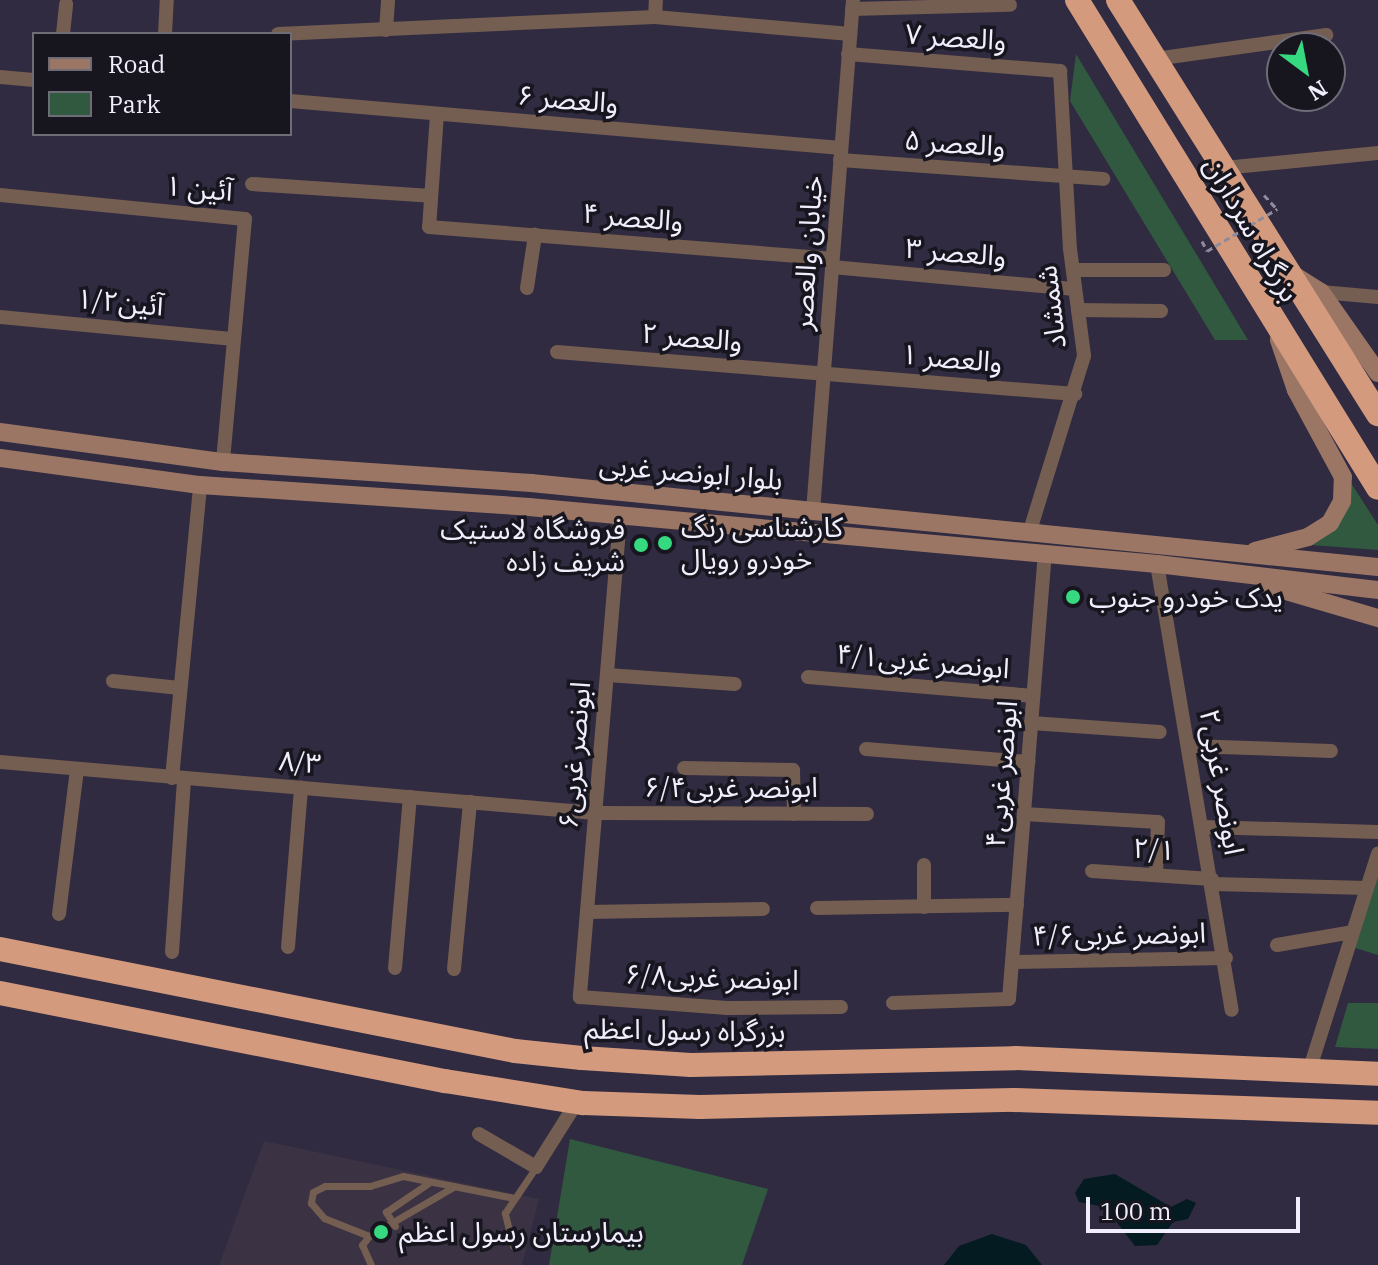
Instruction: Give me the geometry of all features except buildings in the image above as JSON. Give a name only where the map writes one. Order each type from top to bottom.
[{"type":"highway","name":"بزرگراه سرداران","points":[[1077,0],[1214,219],[1274,326],[1378,488]]},
{"type":"highway","name":"بزرگراه سرداران","points":[[1118,0],[1378,414]]},
{"type":"highway","name":"بزرگراه رسول اعظم","points":[[0,949],[515,1051],[582,1058],[691,1065],[1015,1058],[1310,1068],[1378,1074]]},
{"type":"highway","points":[[0,993],[445,1081],[577,1102],[700,1107],[1014,1100],[1378,1113]]},
{"type":"main road","points":[[1291,273],[1321,292],[1378,373]]},
{"type":"main road","points":[[1243,554],[1308,537],[1330,523],[1342,501],[1343,477],[1296,390],[1274,326]]},
{"type":"main road","name":"بلوار ابونصر غربی","points":[[0,432],[223,462],[323,468],[1030,530],[1378,567]]},
{"type":"main road","name":"بلوار ابونصر غربی","points":[[0,458],[200,485],[1045,554],[1378,590]]},
{"type":"main road","points":[[322,494],[323,468]]},
{"type":"main road","points":[[1240,575],[1378,618]]},
{"type":"street","points":[[165,32],[167,0]]},
{"type":"street","points":[[386,30],[388,0]]},
{"type":"street","points":[[655,17],[656,0]]},
{"type":"street","points":[[63,32],[66,4]]},
{"type":"street","points":[[852,5],[1010,5]]},
{"type":"street","name":"خیابان والعصر","points":[[813,511],[852,5]]},
{"type":"street","points":[[292,33],[655,17],[850,34]]},
{"type":"street","points":[[1155,59],[1266,43]]},
{"type":"street","name":"والعصر ۷","points":[[848,54],[1060,71]]},
{"type":"street","name":"شمشاد","points":[[1030,530],[1075,394],[1084,356],[1073,270],[1060,71]]},
{"type":"street","points":[[0,77],[32,80]]},
{"type":"street","name":"والعصر ۶","points":[[292,101],[840,154]]},
{"type":"street","points":[[252,184],[431,196],[437,114]]},
{"type":"street","points":[[1224,168],[1378,153]]},
{"type":"street","name":"والعصر ۵","points":[[840,154],[1066,178],[1103,179]]},
{"type":"street","name":"آئین ۱","points":[[0,195],[245,219],[223,462]]},
{"type":"street","name":"والعصر ۴","points":[[431,196],[429,227],[832,263]]},
{"type":"street","points":[[527,288],[535,235]]},
{"type":"street","name":"والعصر ۳","points":[[832,263],[1075,289]]},
{"type":"street","points":[[1073,270],[1164,270]]},
{"type":"street","points":[[1321,292],[1378,297]]},
{"type":"street","points":[[1078,310],[1161,311]]},
{"type":"street","name":"۱/۲آئین","points":[[0,317],[234,339]]},
{"type":"street","name":"والعصر ۲","points":[[557,352],[824,373]]},
{"type":"street","name":"والعصر ۱","points":[[824,373],[1075,394]]},
{"type":"street","points":[[172,952],[180,688],[200,485]]},
{"type":"street","name":"۶ابونصر غربی","points":[[580,997],[620,518]]},
{"type":"street","name":"۴ابونصر غربی","points":[[893,1003],[1009,999],[1045,554]]},
{"type":"street","name":"۲ابونصر غربی","points":[[1157,564],[1226,958],[1232,1010]]},
{"type":"street","points":[[607,675],[735,684]]},
{"type":"street","name":"۴/۱ابونصر غربی","points":[[808,677],[1033,696]]},
{"type":"street","points":[[113,681],[180,688]]},
{"type":"street","points":[[1031,723],[1160,732]]},
{"type":"street","points":[[1190,746],[1331,751]]},
{"type":"street","points":[[866,749],[1028,762]]},
{"type":"street","name":"۸/۳","points":[[0,762],[595,813]]},
{"type":"street","points":[[684,768],[793,770],[794,814]]},
{"type":"street","points":[[59,914],[77,769]]},
{"type":"street","points":[[288,947],[301,788]]},
{"type":"street","points":[[395,968],[410,797]]},
{"type":"street","points":[[454,969],[470,802]]},
{"type":"street","name":"۶/۴ابونصر غربی","points":[[595,813],[867,814]]},
{"type":"street","points":[[1024,814],[1158,822],[1156,875]]},
{"type":"street","points":[[1203,827],[1378,832]]},
{"type":"street","points":[[1310,1068],[1378,854]]},
{"type":"street","points":[[924,865],[924,907]]},
{"type":"street","name":"۲/۱","points":[[1092,871],[1213,882],[1367,888]]},
{"type":"street","points":[[817,908],[1017,905]]},
{"type":"street","points":[[587,912],[763,909]]},
{"type":"street","points":[[1277,945],[1352,932]]},
{"type":"street","name":"۴/۶ابونصر غربی","points":[[1012,962],[1226,958]]},
{"type":"street","name":"۶/۸ابونصر غربی","points":[[580,997],[728,1008],[841,1007]]},
{"type":"street","points":[[479,1134],[536,1167],[577,1102]]},
{"type":"lane","points":[[513,1246],[505,1213],[536,1167]]},
{"type":"lane","points":[[369,1236],[324,1218],[311,1203],[313,1192],[325,1186],[370,1186],[403,1176],[514,1198]]},
{"type":"lane","points":[[395,1226],[386,1212],[430,1182]]},
{"type":"lane","points":[[371,1265],[362,1245],[369,1236],[395,1226],[455,1186]]},
{"type":"path","points":[[1207,251],[1277,209],[1267,194]]},
{"type":"shaded area","name":"بیمارستان رسول اعظم","points":[[264,1141],[539,1199],[522,1265],[219,1265]]},
{"type":"green space","points":[[1076,54],[1248,340],[1215,340],[1070,101]]},
{"type":"green space","points":[[1351,483],[1378,525],[1378,550],[1312,545],[1333,532]]},
{"type":"green space","points":[[1378,870],[1378,955],[1355,948]]},
{"type":"green space","points":[[1348,1003],[1378,1003],[1378,1049],[1335,1047]]},
{"type":"green space","points":[[570,1139],[768,1189],[742,1265],[549,1265]]},
{"type":"water","points":[[1115,1174],[1171,1207],[1187,1199],[1196,1203],[1188,1219],[1173,1222],[1157,1245],[1135,1246],[1105,1207],[1079,1202],[1075,1193],[1084,1179]]},
{"type":"water","points":[[992,1234],[1026,1245],[1042,1265],[944,1265],[959,1246]]},
{"type":"place","name":"کارشناسی رنگ خودرو رویال","points":[[665,543]]},
{"type":"place","name":"فروشگاه لاستیک شریف زاده","points":[[641,545]]},
{"type":"place","name":"یدک خودرو جنوب","points":[[1073,597]]},
{"type":"place","name":"بیمارستان رسول اعظم","points":[[381,1232]]}]
